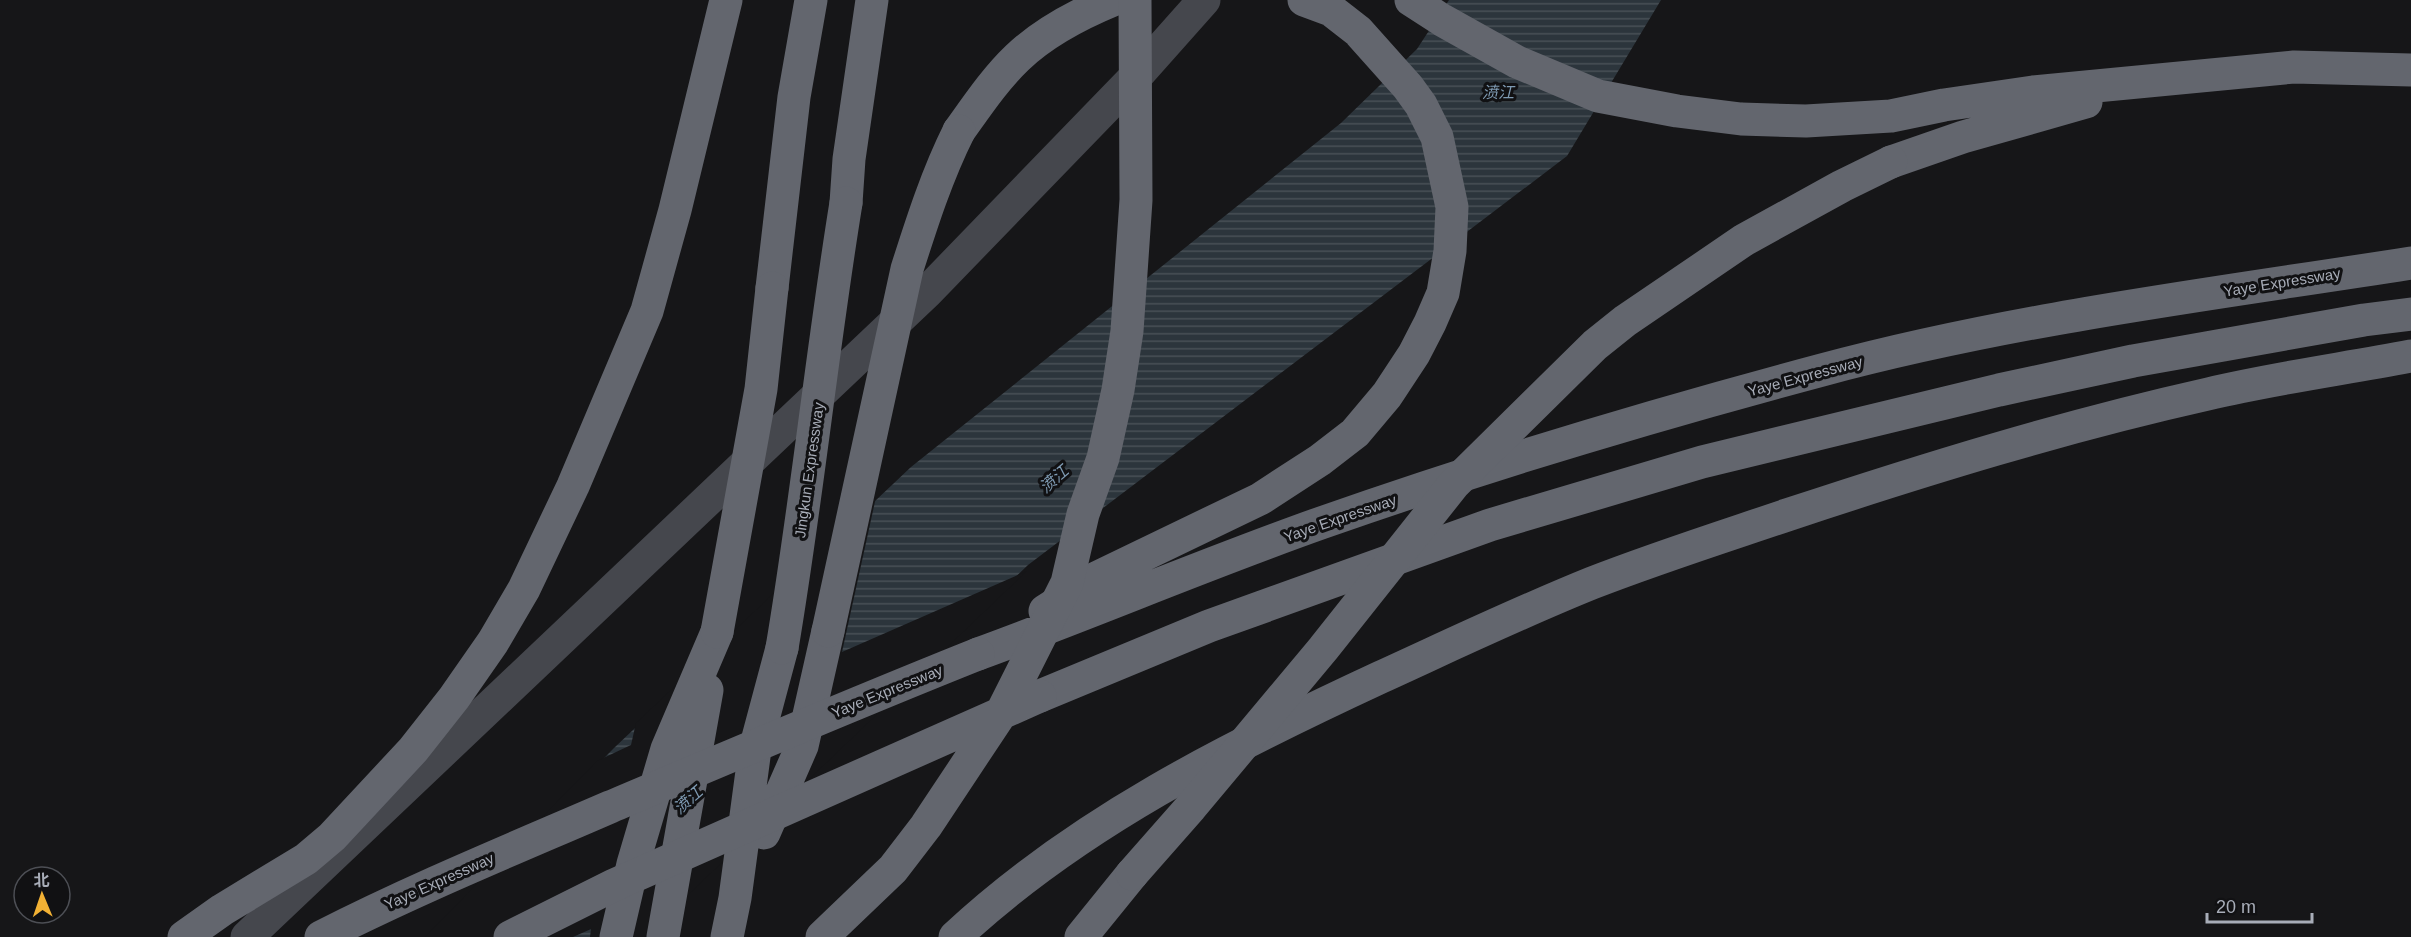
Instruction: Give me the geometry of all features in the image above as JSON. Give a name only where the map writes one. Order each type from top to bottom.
[{"type":"highway","points":[[184,937],[222,910],[306,859],[332,837],[413,750],[454,698],[493,642],[524,589],[573,486],[646,311],[675,210],[726,0]]},
{"type":"highway","points":[[663,937],[761,389],[794,97],[811,0]]},
{"type":"highway","name":"Jingkun Expressway","points":[[727,937],[735,898],[755,749],[782,648],[792,589],[846,203],[850,149],[873,0]]},
{"type":"highway","points":[[735,898],[802,746],[907,268],[946,158],[959,131],[982,98],[1017,57],[1060,26],[1113,0]]},
{"type":"highway","points":[[822,937],[893,869],[926,826],[1003,710],[1067,583],[1083,514],[1103,458],[1118,390],[1127,331],[1136,200],[1135,0]]},
{"type":"highway","points":[[978,654],[1098,577],[1260,499],[1320,460],[1355,433],[1387,395],[1431,323],[1443,293],[1450,251],[1452,207],[1437,137],[1421,105],[1408,87],[1358,32],[1331,10],[1304,0]]},
{"type":"highway","points":[[1411,0],[1517,62],[1598,96],[1677,111],[1741,119],[1806,121],[1891,116],[1944,105],[2033,92],[2294,67],[2411,70]]},
{"type":"highway","points":[[1081,937],[1323,649],[1454,484],[1561,377],[1625,321],[1744,240],[1891,162],[1963,137],[2154,82]]},
{"type":"highway","name":"Yaye Expressway","points":[[321,937],[361,916],[499,855],[863,700],[978,654],[1322,523],[1611,428],[1823,369],[1998,331],[2273,282],[2411,263]]},
{"type":"highway","points":[[510,937],[614,885],[1040,696],[1209,626],[1490,525],[1702,462],[1999,390],[2167,355],[2364,320],[2411,314]]},
{"type":"highway","points":[[955,937],[993,903],[1047,862],[1158,790],[1293,718],[1459,640],[1594,582],[1907,475],[2055,432],[2211,393],[2411,356]]},
{"type":"highway","points":[[616,937],[633,864],[668,749],[717,632]]},
{"type":"main road","points":[[247,937],[927,292],[1140,72],[1204,0]]},
{"type":"water","name":"𣸣江","points":[[1449,0],[1661,0],[1567,156],[1028,565],[639,937],[428,937],[614,748],[911,467],[1341,123],[1417,49]]},
{"type":"pier","points":[[876,497],[842,652],[1027,571],[644,937],[590,937],[591,929],[573,937],[425,937],[597,761],[631,745],[636,723]]}]
